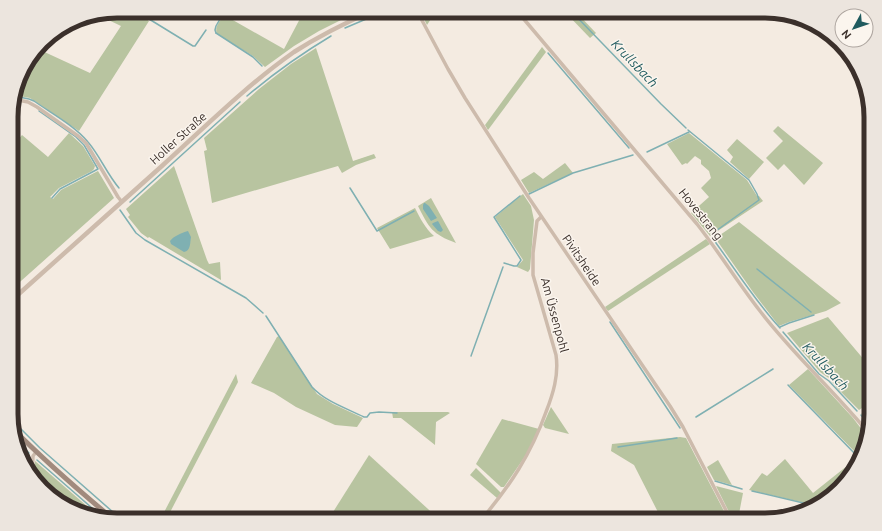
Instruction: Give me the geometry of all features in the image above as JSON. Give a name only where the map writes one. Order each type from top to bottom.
[{"type":"main road","points":[[21,437],[105,512]]},
{"type":"street","name":"Holler Straße","points":[[18,295],[240,95],[273,68],[296,51],[357,18]]},
{"type":"street","name":"Pivitsheide","points":[[421,18],[465,98],[541,217],[683,427],[728,513]]},
{"type":"street","name":"Hovestrang","points":[[523,18],[697,224],[760,311],[863,426]]},
{"type":"street","points":[[20,100],[28,102],[37,107],[86,143],[122,202]]},
{"type":"street","name":"Am Üssenpohl","points":[[487,513],[504,492],[528,455],[542,425],[556,381],[556,355],[533,275],[533,253],[537,221],[541,217]]},
{"type":"street","points":[[33,465],[33,456],[36,452]]},
{"type":"green space","points":[[144,18],[149,21],[79,131],[30,98],[20,96],[23,85],[31,67],[43,52],[90,73],[121,26],[106,19]]},
{"type":"green space","points":[[222,18],[229,18],[284,49],[300,18],[341,18],[341,20],[294,46],[265,67],[253,56],[217,34],[216,29]]},
{"type":"green space","points":[[424,18],[432,18],[427,25]]},
{"type":"green space","points":[[571,18],[582,18],[596,33],[590,38]]},
{"type":"green space","points":[[542,47],[546,52],[488,130],[485,125]]},
{"type":"green space","points":[[316,48],[353,161],[374,154],[376,158],[356,165],[342,173],[338,166],[212,203],[204,151],[207,150],[204,138],[259,89],[291,64]]},
{"type":"green space","points":[[778,126],[823,163],[804,185],[784,164],[778,170],[766,158],[783,141],[773,131]]},
{"type":"green space","points":[[69,133],[83,146],[95,166],[92,171],[59,188],[50,197],[53,199],[61,190],[98,171],[114,198],[18,284],[18,140],[22,135],[48,157]]},
{"type":"green space","points":[[689,133],[747,180],[757,196],[759,196],[763,201],[710,236],[691,213],[709,197],[701,188],[711,178],[709,171],[701,164],[701,160],[695,156],[687,164],[682,165],[667,144]]},
{"type":"green space","points":[[737,139],[764,162],[749,179],[730,162],[733,157],[727,150]]},
{"type":"green space","points":[[565,163],[573,173],[529,193],[521,180],[534,172],[543,179]]},
{"type":"green space","points":[[174,166],[207,260],[209,264],[220,262],[221,280],[149,237],[148,238],[141,233],[128,217],[130,215],[126,209]]},
{"type":"green space","points":[[523,194],[531,206],[534,220],[530,269],[528,272],[517,267],[523,260],[495,217]]},
{"type":"green space","points":[[431,198],[456,243],[441,237],[425,220],[418,206]]},
{"type":"green space","points":[[415,208],[425,226],[434,236],[390,249],[377,228]]},
{"type":"green space","points":[[739,222],[841,303],[826,311],[779,326],[718,242],[717,237]]},
{"type":"green space","points":[[706,239],[710,244],[608,311],[605,307]]},
{"type":"green space","points":[[828,317],[864,360],[864,407],[859,410],[830,379],[820,372],[787,333]]},
{"type":"green space","points":[[279,336],[317,394],[333,404],[363,418],[357,427],[335,425],[296,407],[274,393],[251,383],[277,337]]},
{"type":"green space","points":[[808,369],[862,430],[861,440],[856,453],[789,385]]},
{"type":"green space","points":[[236,374],[238,382],[170,513],[164,513]]},
{"type":"green space","points":[[551,407],[569,434],[545,428],[543,425]]},
{"type":"green space","points":[[392,412],[450,413],[436,422],[435,445],[401,418],[393,418]]},
{"type":"green space","points":[[502,419],[539,429],[526,455],[504,487],[501,487],[476,464]]},
{"type":"green space","points":[[680,437],[686,438],[725,513],[658,513],[634,465],[611,451],[612,444]]},
{"type":"green space","points":[[24,449],[30,455],[30,461]]},
{"type":"green space","points":[[369,455],[432,513],[332,513]]},
{"type":"green space","points":[[785,459],[813,493],[852,462],[835,484],[825,493],[807,503],[749,490],[762,473],[767,476]]},
{"type":"green space","points":[[718,460],[732,485],[714,480],[707,467]]},
{"type":"green space","points":[[35,461],[91,510],[67,500],[52,488],[35,468]]},
{"type":"green space","points":[[476,468],[501,493],[497,498],[470,475]]},
{"type":"green space","points":[[716,486],[743,493],[739,513],[730,513]]},
{"type":"water","points":[[424,203],[429,206],[437,218],[431,221],[423,209]]},
{"type":"water","points":[[438,221],[443,230],[441,232],[438,231],[432,224]]},
{"type":"water","points":[[188,231],[191,237],[188,250],[184,252],[171,244],[170,241],[180,234]]},
{"type":"waterway","points":[[147,18],[193,46],[195,46],[206,30]]},
{"type":"waterway","points":[[216,33],[216,26],[221,18]]},
{"type":"waterway","points":[[345,28],[369,18]]},
{"type":"waterway","name":"Krullsbach","points":[[578,18],[686,128]]},
{"type":"waterway","points":[[216,33],[253,57],[262,66]]},
{"type":"waterway","points":[[247,96],[288,64],[331,36]]},
{"type":"waterway","points":[[548,53],[629,148]]},
{"type":"waterway","points":[[20,97],[34,101],[83,136],[119,188]]},
{"type":"waterway","points":[[130,202],[240,102]]},
{"type":"waterway","points":[[39,111],[76,137],[84,145],[98,169],[60,189],[52,198]]},
{"type":"waterway","name":"Krullsbach","points":[[688,130],[749,180],[759,200],[713,233]]},
{"type":"waterway","points":[[647,152],[689,132]]},
{"type":"waterway","points":[[529,194],[573,173],[633,155]]},
{"type":"waterway","points":[[350,188],[377,231],[414,211]]},
{"type":"waterway","points":[[504,263],[517,266],[521,260],[494,217],[520,196]]},
{"type":"waterway","points":[[120,210],[136,233],[145,240],[246,298],[263,313]]},
{"type":"waterway","name":"Krullsbach","points":[[714,237],[716,243],[747,287],[780,328]]},
{"type":"waterway","points":[[471,356],[503,267]]},
{"type":"waterway","points":[[757,269],[811,312]]},
{"type":"waterway","points":[[780,327],[814,315]]},
{"type":"waterway","points":[[266,316],[312,387],[324,397],[364,417],[367,417],[370,413],[397,413]]},
{"type":"waterway","points":[[610,322],[680,428]]},
{"type":"waterway","name":"Krullsbach","points":[[783,332],[819,374],[829,381],[857,411]]},
{"type":"waterway","points":[[696,417],[773,369]]},
{"type":"waterway","points":[[788,385],[855,454]]},
{"type":"waterway","name":"Krullsbach","points":[[861,415],[864,419]]},
{"type":"waterway","points":[[19,427],[40,448],[114,513]]},
{"type":"waterway","points":[[618,447],[677,438]]},
{"type":"waterway","points":[[24,448],[29,453]]},
{"type":"waterway","points":[[37,460],[95,511]]},
{"type":"waterway","points":[[715,481],[742,489]]},
{"type":"waterway","points":[[752,491],[806,504]]}]
